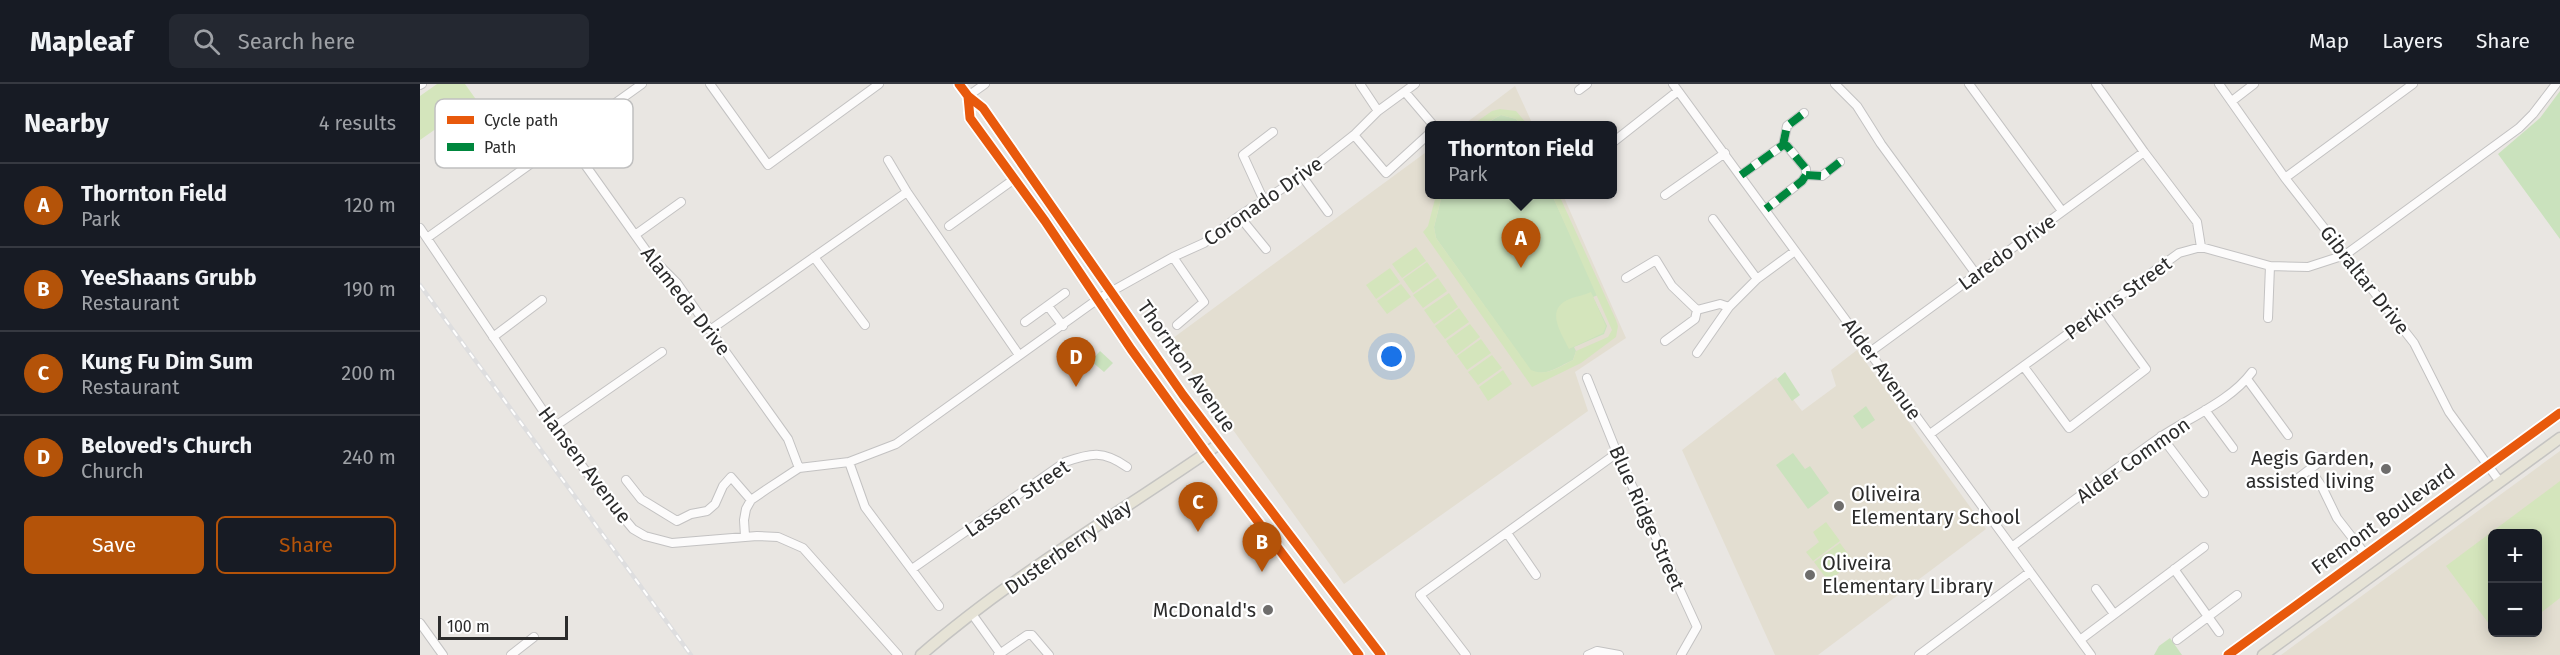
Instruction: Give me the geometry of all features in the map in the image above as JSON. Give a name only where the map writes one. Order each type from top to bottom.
[{"type":"main road","name":"Thornton Avenue","points":[[959,84],[968,96],[983,108],[1219,444],[1381,655]]},
{"type":"main road","name":"Thornton Avenue","points":[[968,96],[970,118],[1013,180],[1206,453],[1359,655]]},
{"type":"main road","name":"Fremont Boulevard","points":[[2228,655],[2560,413]]},
{"type":"main road","name":"Fremont Boulevard","points":[[2263,655],[2560,438]]},
{"type":"main road","name":"Dusterberry Way","points":[[921,655],[972,614],[1219,444]]},
{"type":"street","points":[[621,99],[642,84]]},
{"type":"street","points":[[710,84],[768,165],[879,84]]},
{"type":"street","points":[[968,96],[986,84]]},
{"type":"street","points":[[1360,84],[1378,111]]},
{"type":"street","name":"Coronado Drive","points":[[798,468],[849,462],[896,444],[1098,299],[1173,257],[1204,243],[1239,216],[1302,176],[1354,135],[1378,111],[1415,84]]},
{"type":"street","points":[[1579,90],[1587,84]]},
{"type":"street","points":[[1835,84],[1857,106],[1881,144],[1976,274]]},
{"type":"street","points":[[1969,84],[2062,212]]},
{"type":"street","points":[[2096,84],[2197,222],[2201,248],[2270,266],[2308,267],[2345,255],[2519,128],[2556,84]]},
{"type":"street","name":"Gibraltar Drive","points":[[2219,84],[2285,178],[2414,343],[2449,412],[2500,482]]},
{"type":"street","points":[[2232,101],[2254,84]]},
{"type":"street","points":[[2285,178],[2413,84]]},
{"type":"street","points":[[1617,139],[1676,88]]},
{"type":"street","name":"Alder Avenue","points":[[1676,88],[2091,655]]},
{"type":"street","points":[[1405,92],[1430,121]]},
{"type":"street","points":[[1741,175],[1783,145],[1787,126],[1804,113]]},
{"type":"street","points":[[1264,201],[1243,155],[1273,132]]},
{"type":"street","points":[[1354,135],[1386,172],[1425,137]]},
{"type":"street","points":[[1783,145],[1787,146],[1806,169],[1806,175]]},
{"type":"street","name":"Laredo Drive","points":[[1870,352],[2144,152]]},
{"type":"street","points":[[1665,195],[1725,153]]},
{"type":"street","points":[[888,160],[907,192],[1019,355]]},
{"type":"street","points":[[1766,209],[1806,175],[1822,176],[1840,162]]},
{"type":"street","points":[[427,238],[524,168]]},
{"type":"street","name":"Alameda Drive","points":[[587,168],[650,256],[676,283],[788,439],[798,468]]},
{"type":"street","points":[[1302,176],[1328,212]]},
{"type":"street","points":[[949,226],[1013,180]]},
{"type":"street","points":[[710,330],[907,192]]},
{"type":"street","points":[[635,235],[681,202]]},
{"type":"street","points":[[1239,216],[1266,249]]},
{"type":"street","points":[[1713,219],[1757,279]]},
{"type":"street","name":"Hansen Avenue","points":[[420,228],[554,427],[633,529],[645,537],[672,543],[745,536],[778,537],[803,548],[898,655]]},
{"type":"street","name":"Perkins Street","points":[[1930,434],[2180,253],[2201,248]]},
{"type":"street","points":[[1697,353],[1729,307],[1757,279],[1794,251]]},
{"type":"street","points":[[814,257],[865,325]]},
{"type":"street","points":[[1173,257],[1204,302],[1177,325]]},
{"type":"street","points":[[1626,278],[1656,260],[1672,286],[1697,310]]},
{"type":"street","points":[[2268,318],[2270,266]]},
{"type":"street","points":[[1025,322],[1065,293]]},
{"type":"street","points":[[493,337],[542,300]]},
{"type":"street","points":[[1697,310],[1720,304],[1729,307]]},
{"type":"street","points":[[1047,306],[1063,326]]},
{"type":"street","points":[[1665,341],[1695,319],[1697,310]]},
{"type":"street","points":[[2024,367],[2069,428],[2146,369],[2103,310]]},
{"type":"street","points":[[554,427],[662,351]]},
{"type":"street","name":"Alder Common","points":[[2012,547],[2162,436],[2205,410],[2249,375],[2288,435]]},
{"type":"street","name":"Blue Ridge Street","points":[[1587,378],[1617,453],[1696,627],[1681,655]]},
{"type":"street","points":[[2205,410],[2233,448]]},
{"type":"street","points":[[2162,436],[2204,493]]},
{"type":"street","name":"Lassen Street","points":[[912,569],[1065,462],[1091,453],[1113,458],[1127,467]]},
{"type":"street","points":[[1466,655],[1420,595],[1617,453]]},
{"type":"street","points":[[2297,479],[2326,457]]},
{"type":"street","points":[[849,462],[865,507],[939,606]]},
{"type":"street","points":[[745,536],[744,520],[751,500],[798,468]]},
{"type":"street","points":[[2310,469],[2322,487],[2337,518],[2366,554]]},
{"type":"street","points":[[626,480],[641,499],[677,521],[691,514],[707,511],[715,504],[723,486],[731,477],[751,500]]},
{"type":"street","points":[[1507,532],[1536,575]]},
{"type":"street","points":[[2080,640],[2204,547]]},
{"type":"street","points":[[2174,569],[2219,632]]},
{"type":"street","points":[[1919,655],[2030,572]]},
{"type":"street","points":[[2096,590],[2114,614]]},
{"type":"street","points":[[2177,639],[2237,596]]},
{"type":"street","points":[[972,614],[999,654],[1027,635],[1032,635],[1049,655]]},
{"type":"street","points":[[420,623],[443,655]]},
{"type":"street","points":[[511,655],[534,637]]},
{"type":"street","points":[[1588,655],[1597,651],[1619,655]]},
{"type":"shaded area","points":[[1515,86],[1531,121],[1469,121]]},
{"type":"shaded area","points":[[1425,153],[1425,199],[1565,199],[1626,338],[1575,372],[1588,411],[1344,584],[1169,341]]},
{"type":"shaded area","name":"Oliveira Elementary School","points":[[1857,350],[1986,529],[1818,655],[1775,655],[1682,450],[1776,377],[1802,411],[1836,386],[1831,370]]},
{"type":"shaded area","points":[[2560,451],[2560,655],[2281,655]]},
{"type":"green space","points":[[437,84],[465,84],[476,99],[435,99],[435,130],[420,140],[420,96]]},
{"type":"green space","points":[[2560,91],[2560,239],[2498,154],[2540,118]]},
{"type":"green space","points":[[1500,109],[1516,111],[1525,121],[1501,115],[1490,121],[1478,121],[1492,111]]},
{"type":"green space","points":[[1501,115],[1518,121],[1491,121]]},
{"type":"green space","points":[[1435,199],[1441,199],[1434,227],[1436,238],[1531,370],[1547,372],[1573,360],[1576,351],[1608,337],[1612,330],[1554,199],[1561,199],[1616,320],[1618,326],[1616,337],[1581,363],[1532,387],[1423,232],[1428,226]]},
{"type":"green space","points":[[1441,199],[1554,199],[1598,295],[1593,297],[1607,326],[1604,334],[1574,347],[1576,351],[1573,360],[1558,368],[1542,373],[1531,371],[1436,238],[1434,227]]},
{"type":"green space","points":[[1416,247],[1426,261],[1402,278],[1392,264]]},
{"type":"green space","points":[[1427,262],[1437,276],[1413,293],[1403,279]]},
{"type":"green space","points":[[1390,268],[1400,282],[1376,299],[1366,285]]},
{"type":"green space","points":[[1438,278],[1447,291],[1423,308],[1413,295]]},
{"type":"green space","points":[[1401,284],[1411,297],[1387,314],[1377,301]]},
{"type":"green space","points":[[1591,292],[1606,326],[1603,333],[1569,349],[1557,321],[1558,308],[1563,302]]},
{"type":"green space","points":[[1449,293],[1458,307],[1434,324],[1424,310]]},
{"type":"green space","points":[[1459,308],[1469,322],[1445,339],[1435,326]]},
{"type":"green space","points":[[1470,324],[1480,337],[1456,355],[1446,341]]},
{"type":"green space","points":[[1481,339],[1491,353],[1467,370],[1457,356]]},
{"type":"green space","points":[[1100,351],[1113,363],[1104,372],[1091,361]]},
{"type":"green space","points":[[1492,355],[1502,368],[1478,385],[1468,372]]},
{"type":"green space","points":[[1503,370],[1512,384],[1488,401],[1479,387]]},
{"type":"green space","points":[[1785,372],[1800,395],[1792,401],[1777,379]]},
{"type":"green space","points":[[1866,406],[1875,420],[1862,429],[1853,416]]},
{"type":"green space","points":[[1793,453],[1805,469],[1810,466],[1829,493],[1808,509],[1776,465]]},
{"type":"green space","points":[[2560,481],[2560,598],[2542,612],[2542,529],[2496,529]]},
{"type":"green space","points":[[1826,522],[1840,541],[1813,561],[1806,552],[1819,542],[1813,532]]},
{"type":"green space","points":[[2488,535],[2488,623],[2446,566]]},
{"type":"green space","points":[[1840,543],[1854,562],[1828,581],[1814,562]]},
{"type":"green space","points":[[2170,638],[2182,655],[2154,655],[2159,646]]},
{"type":"railway","points":[[420,285],[691,655]]},
{"type":"marked path","points":[[1783,145],[1787,126],[1804,113]]},
{"type":"marked path","points":[[1741,175],[1783,145],[1787,146],[1806,169],[1806,175],[1802,181],[1766,209]]},
{"type":"marked path","points":[[1806,175],[1822,176],[1840,162]]},
{"type":"cycle path","points":[[959,84],[968,96],[983,108],[1183,395],[1381,655]]},
{"type":"cycle path","points":[[968,96],[970,118],[1045,221],[1131,349],[1206,453],[1359,655]]},
{"type":"cycle path","points":[[2228,655],[2560,413]]},
{"type":"place","name":"Thornton Field","points":[[1521,268]]},
{"type":"place","name":"Beloved's Church","points":[[1076,387]]},
{"type":"place","name":"Aegis Garden, assisted living","points":[[2386,469]]},
{"type":"place","name":"Oliveira Elementary School","points":[[1839,506]]},
{"type":"place","name":"Kung Fu Dim Sum","points":[[1198,532]]},
{"type":"place","name":"YeeShaans Grubb","points":[[1262,572]]},
{"type":"place","name":"Oliveira Elementary Library","points":[[1810,575]]},
{"type":"place","name":"McDonald's","points":[[1268,610]]}]
